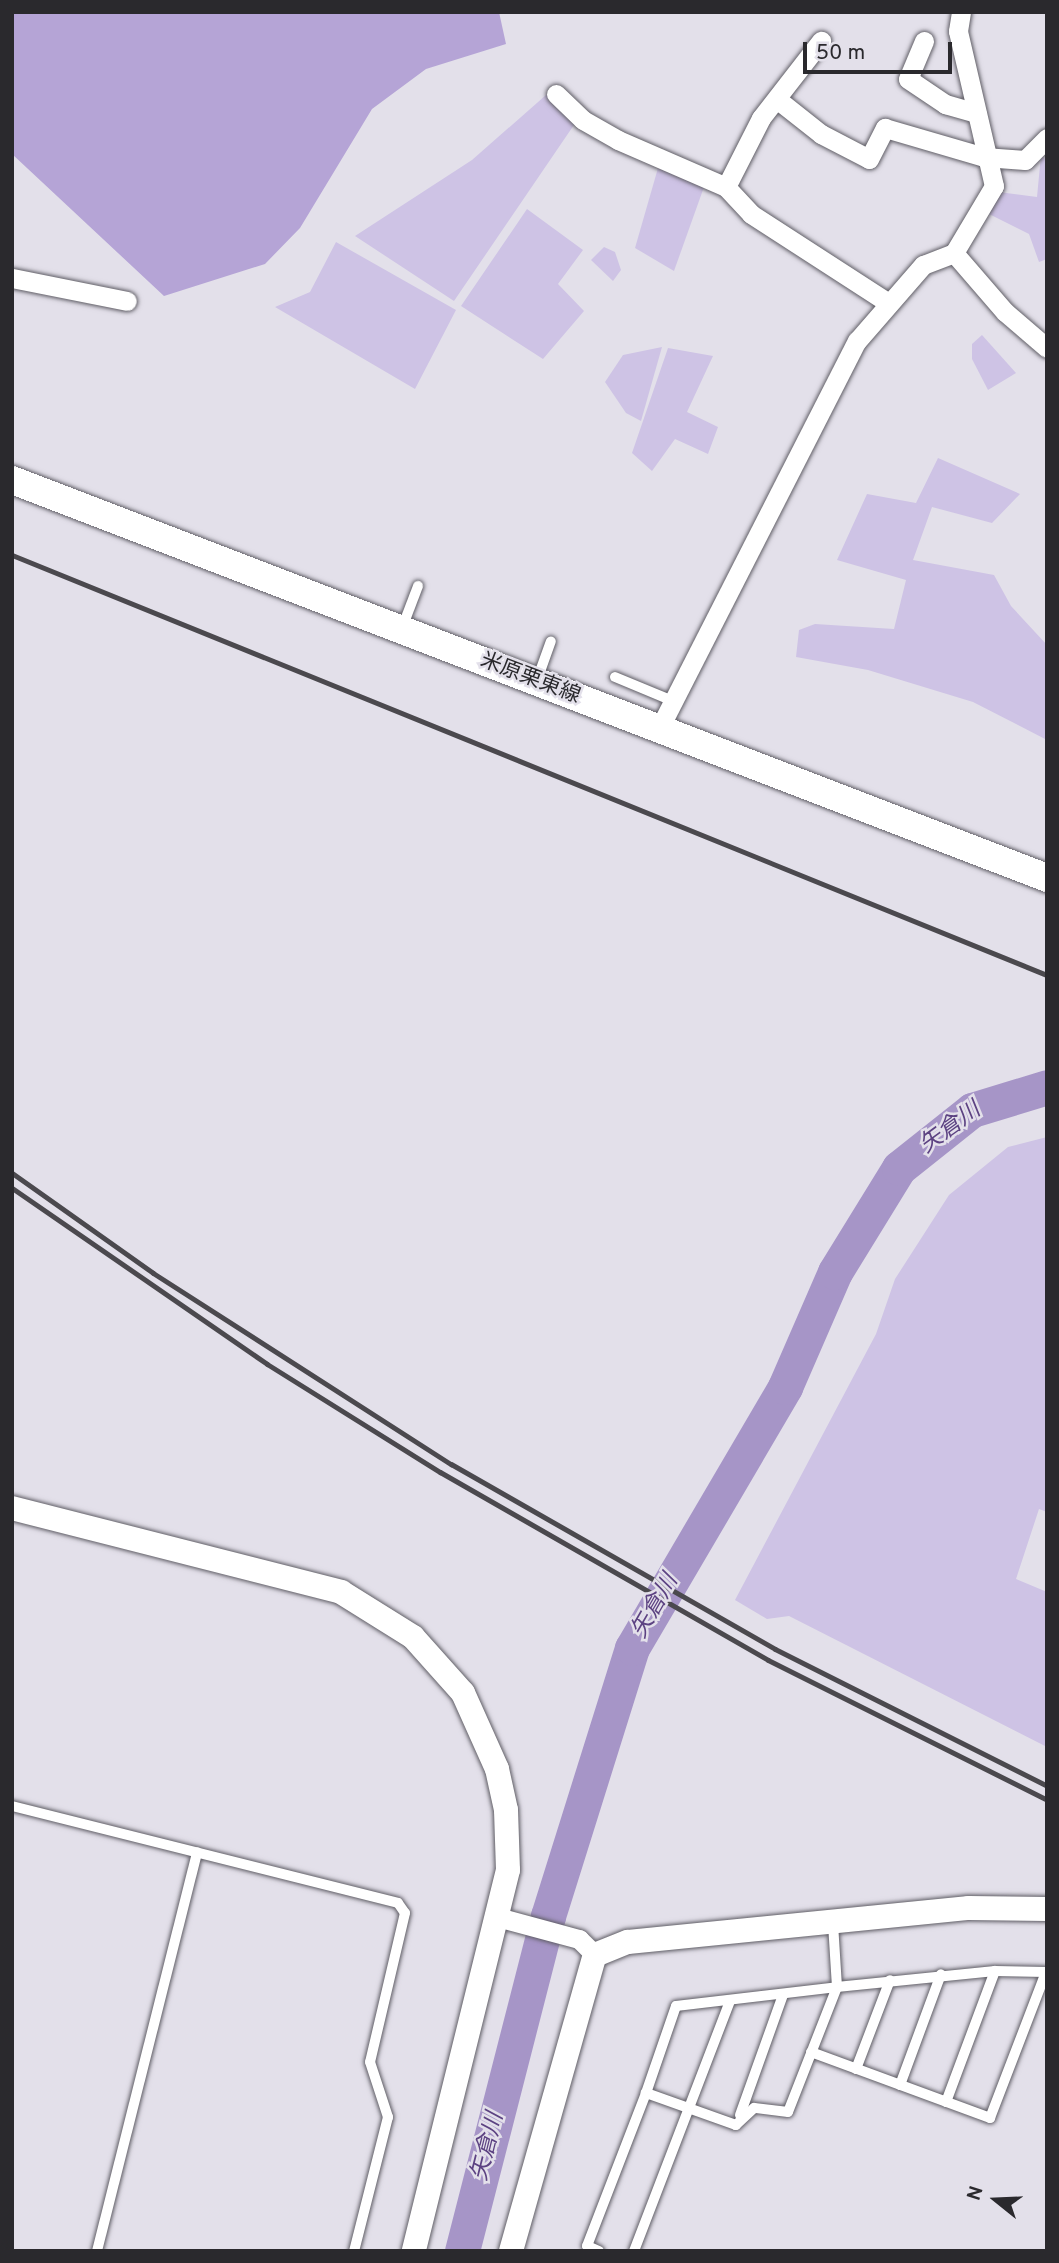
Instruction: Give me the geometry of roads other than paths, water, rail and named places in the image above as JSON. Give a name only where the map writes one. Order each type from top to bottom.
[{"type":"main road","name":"米原栗東線","points":[[12,480],[1047,878]]},
{"type":"street","points":[[659,729],[826,398],[887,302],[923,265],[954,253],[993,186],[958,31],[961,12]]},
{"type":"street","points":[[726,187],[761,118],[778,100],[821,41]]},
{"type":"street","points":[[924,41],[908,79],[945,104],[977,113]]},
{"type":"street","points":[[556,94],[583,120],[618,140],[726,187],[751,214],[887,302]]},
{"type":"street","points":[[778,100],[821,134],[869,159],[885,128],[985,157],[1025,160],[1047,138]]},
{"type":"street","points":[[954,253],[1005,312],[1047,348]]},
{"type":"street","points":[[12,278],[127,301]]},
{"type":"street","points":[[12,1508],[341,1592],[414,1637],[463,1693],[497,1769],[506,1810],[506,1919],[415,2251]]},
{"type":"street","points":[[506,1919],[587,1947],[969,1908],[1047,1909]]},
{"type":"street","points":[[511,2251],[587,1947]]},
{"type":"lane","points":[[401,629],[418,586]]},
{"type":"lane","points":[[536,681],[551,641]]},
{"type":"lane","points":[[615,677],[673,702]]},
{"type":"lane","points":[[12,1805],[398,1903],[405,1913],[370,2062],[388,2117],[354,2251]]},
{"type":"lane","points":[[97,2251],[197,1852]]},
{"type":"lane","points":[[740,2115],[754,2108],[789,2112],[837,1987],[833,1923]]},
{"type":"lane","points":[[946,2102],[995,1971]]},
{"type":"lane","points":[[599,2251],[587,2246],[646,2093],[676,2006],[729,2003],[940,1974],[1046,1972],[990,2118],[811,2052]]},
{"type":"lane","points":[[900,2085],[940,1974]]},
{"type":"lane","points":[[856,2069],[890,1980]]},
{"type":"lane","points":[[646,2093],[736,2125],[783,1995]]},
{"type":"lane","points":[[634,2251],[729,2003]]},
{"type":"waterway","name":"矢倉川","points":[[462,2251],[548,1916],[632,1648],[785,1387],[835,1272],[899,1168],[972,1110],[1047,1087]]},
{"type":"railway","points":[[12,555],[1047,975]]},
{"type":"railway","points":[[12,1173],[153,1273],[451,1464],[775,1649],[1047,1786]]},
{"type":"railway","points":[[12,1188],[267,1364],[440,1472],[768,1660],[1047,1800]]}]
